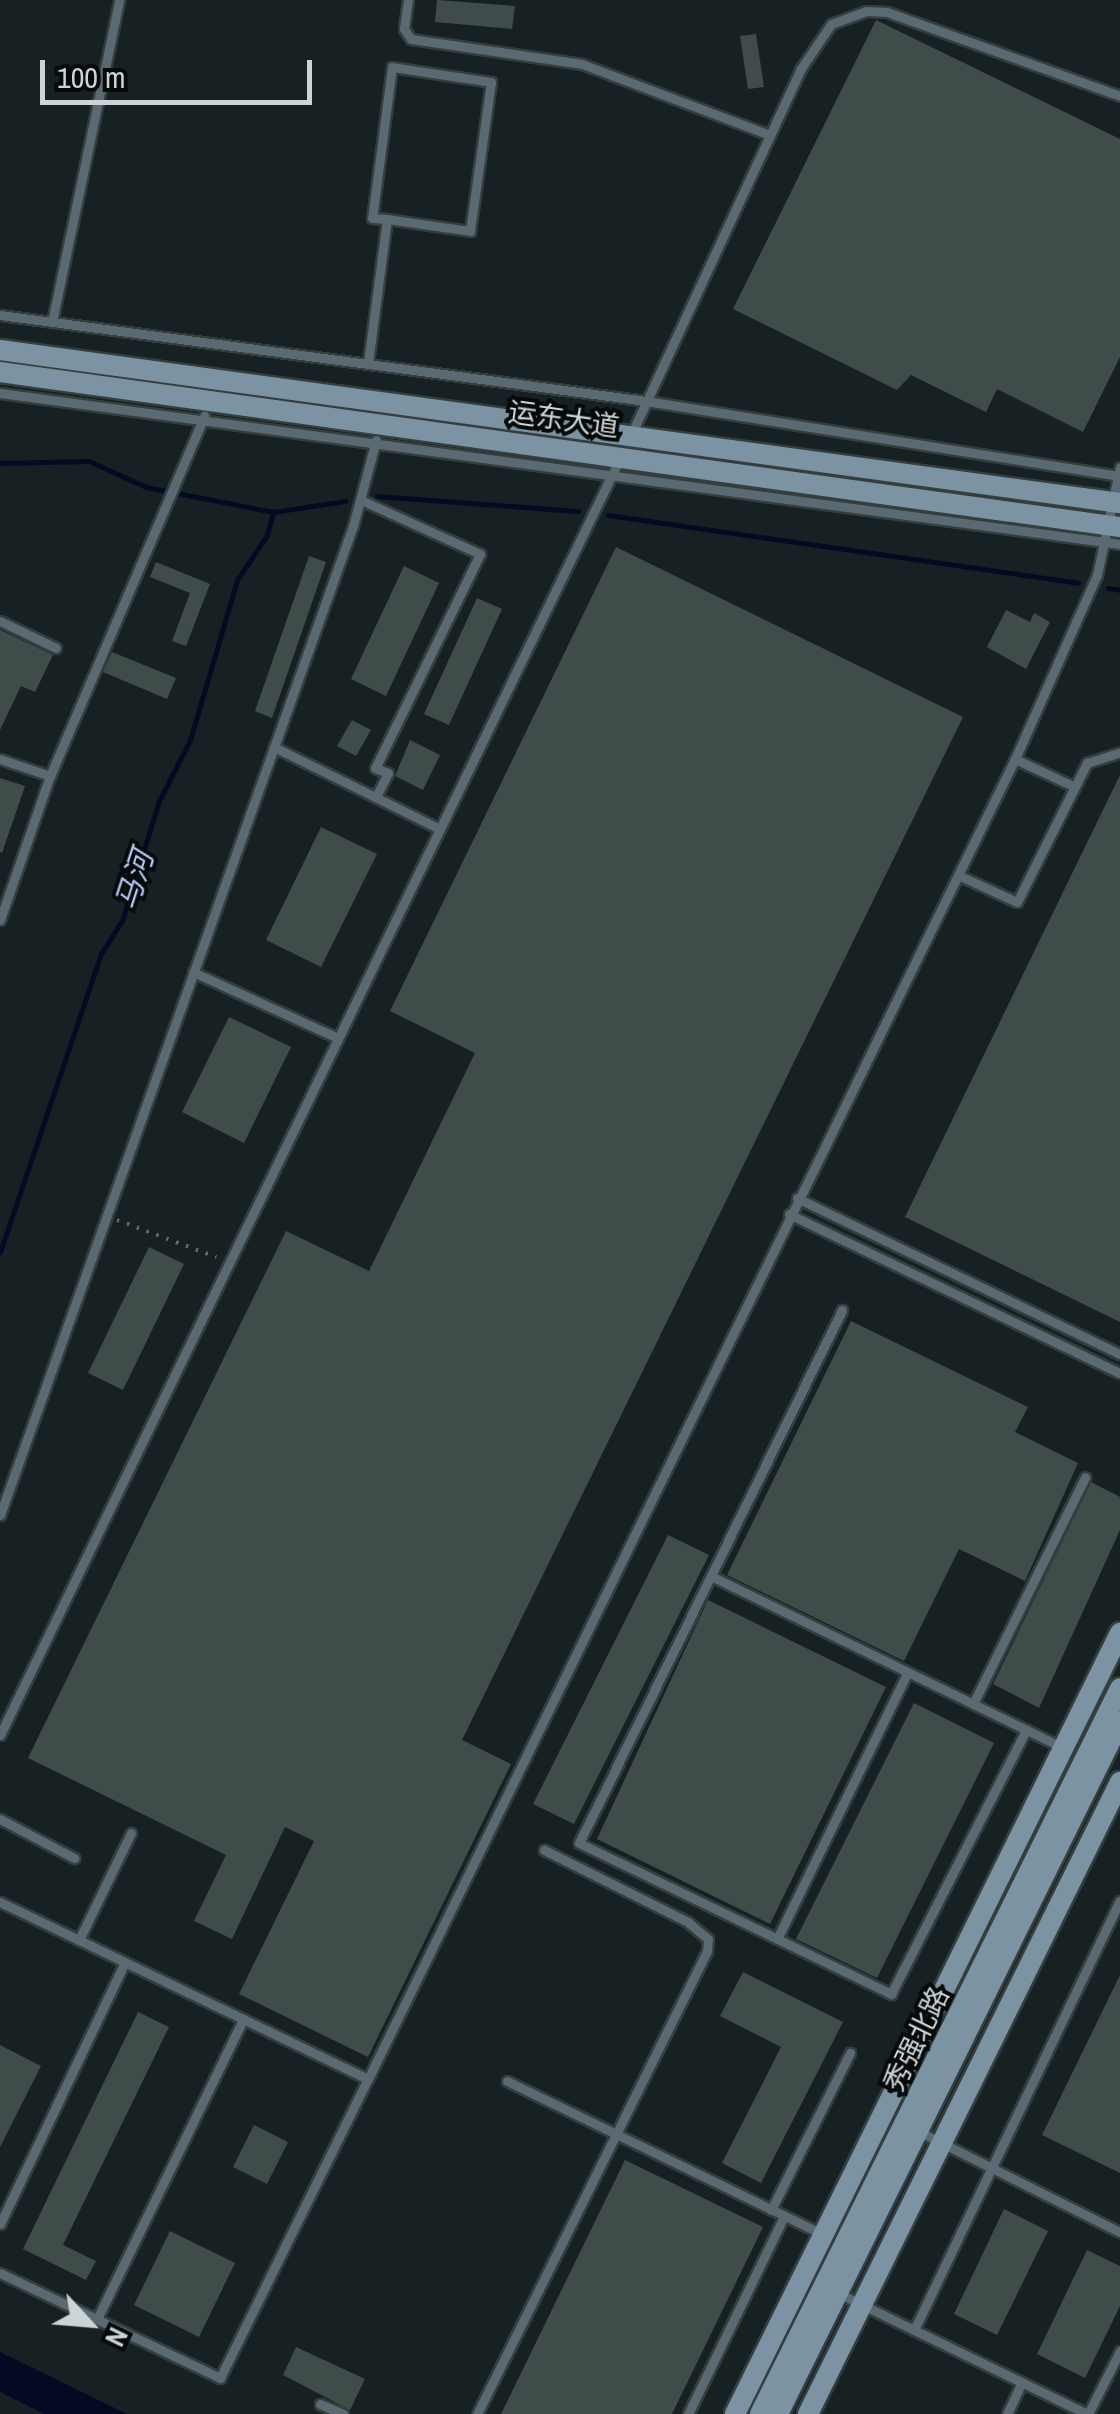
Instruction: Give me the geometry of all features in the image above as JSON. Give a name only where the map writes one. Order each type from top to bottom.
[{"type":"street","name":"运东大道","points":[[0,350],[621,456],[1111,531]]},
{"type":"street","name":"运东大道","points":[[0,372],[621,456],[1117,503]]},
{"type":"street","points":[[735,2414],[1120,1633]]},
{"type":"street","name":"秀强北路","points":[[851,2248],[918,2131],[1092,1762],[1120,1688]]},
{"type":"street","name":"秀强北路","points":[[778,2414],[851,2248],[1092,1762],[1120,1722]]},
{"type":"street","points":[[808,2414],[1120,1782]]},
{"type":"street","name":"秀强北路","points":[[760,2414],[831,2290]]},
{"type":"lane","points":[[52,322],[119,0]]},
{"type":"lane","points":[[408,0],[404,29],[411,39],[582,64],[770,135]]},
{"type":"lane","points":[[848,0],[850,14]]},
{"type":"lane","points":[[0,1735],[621,456],[815,42],[850,14],[887,12],[920,20],[1120,96]]},
{"type":"lane","points":[[392,67],[491,82],[470,230],[387,219],[372,218],[392,67]]},
{"type":"lane","points":[[368,363],[387,219]]},
{"type":"lane","points":[[0,315],[646,401],[1119,476]]},
{"type":"lane","points":[[0,393],[376,440],[621,456]]},
{"type":"lane","points":[[0,920],[50,776],[204,416]]},
{"type":"lane","points":[[0,1515],[361,500],[376,440]]},
{"type":"lane","points":[[0,2273],[220,2378],[1015,758],[1097,576],[1117,503],[1120,467]]},
{"type":"lane","points":[[361,500],[480,554],[375,768],[388,773],[376,797]]},
{"type":"lane","points":[[1111,531],[1120,544]]},
{"type":"lane","points":[[0,621],[56,648]]},
{"type":"lane","points":[[274,747],[440,828]]},
{"type":"lane","points":[[958,874],[1017,902],[1087,763],[1120,752]]},
{"type":"lane","points":[[1015,758],[1075,787]]},
{"type":"lane","points":[[0,759],[50,776]]},
{"type":"lane","points":[[193,972],[338,1038]]},
{"type":"lane","points":[[797,1198],[1120,1354]]},
{"type":"lane","points":[[789,1214],[1120,1373]]},
{"type":"lane","points":[[842,1310],[579,1843],[891,1994],[1026,1730]]},
{"type":"lane","points":[[973,1704],[1085,1478]]},
{"type":"lane","points":[[711,1576],[1092,1762]]},
{"type":"lane","points":[[777,1939],[908,1672]]},
{"type":"lane","points":[[0,1819],[74,1858]]},
{"type":"lane","points":[[79,1940],[131,1833]]},
{"type":"lane","points":[[476,2414],[708,1939],[544,1850]]},
{"type":"lane","points":[[914,2330],[1120,1901]]},
{"type":"lane","points":[[0,1902],[368,2079]]},
{"type":"lane","points":[[0,2224],[125,1962]]},
{"type":"lane","points":[[98,2319],[244,2019]]},
{"type":"lane","points":[[771,2210],[850,2053]]},
{"type":"lane","points":[[507,2082],[851,2248]]},
{"type":"lane","points":[[918,2131],[1120,2232]]},
{"type":"lane","points":[[688,2414],[784,2216]]},
{"type":"lane","points":[[831,2290],[1088,2414],[1120,2351]]},
{"type":"lane","points":[[1007,2414],[1022,2382]]},
{"type":"lane","points":[[320,2404],[343,2414]]},
{"type":"path","points":[[106,1216],[229,1262]]},
{"type":"water","points":[[0,2352],[127,2414],[44,2414],[0,2392]]},
{"type":"building","points":[[437,0],[515,6],[512,29],[435,22]]},
{"type":"building","points":[[876,20],[1120,139],[1120,357],[1083,432],[997,389],[986,412],[911,375],[897,390],[733,309]]},
{"type":"building","points":[[756,34],[764,87],[748,89],[740,36]]},
{"type":"building","points":[[616,547],[963,717],[462,1740],[511,1764],[368,2057],[239,1994],[314,1841],[285,1827],[232,1939],[194,1921],[226,1855],[28,1758],[286,1231],[369,1271],[475,1053],[390,1011]]},
{"type":"building","points":[[309,556],[326,562],[272,718],[255,711]]},
{"type":"building","points":[[156,562],[210,584],[186,646],[172,641],[190,593],[150,577]]},
{"type":"building","points":[[404,566],[439,583],[386,696],[351,679]]},
{"type":"building","points":[[477,598],[502,609],[449,725],[424,714]]},
{"type":"building","points":[[1006,610],[1030,622],[1034,613],[1050,622],[1026,669],[987,647]]},
{"type":"building","points":[[0,630],[53,655],[35,692],[21,686],[0,730]]},
{"type":"building","points":[[112,652],[176,678],[167,699],[103,672]]},
{"type":"building","points":[[352,720],[371,730],[356,756],[337,746]]},
{"type":"building","points":[[410,740],[440,755],[423,790],[395,776]]},
{"type":"building","points":[[1120,775],[1120,1322],[905,1217]]},
{"type":"building","points":[[0,778],[25,786],[2,853],[0,852]]},
{"type":"building","points":[[321,827],[377,854],[321,967],[266,940]]},
{"type":"building","points":[[229,1017],[291,1047],[244,1143],[182,1112]]},
{"type":"building","points":[[149,1247],[184,1264],[123,1390],[88,1373]]},
{"type":"building","points":[[851,1321],[1028,1407],[1015,1432],[1078,1463],[1025,1581],[959,1549],[904,1661],[727,1575]]},
{"type":"building","points":[[1091,1482],[1120,1497],[1120,1530],[1039,1708],[993,1684]]},
{"type":"building","points":[[668,1535],[709,1555],[574,1824],[533,1804]]},
{"type":"building","points":[[708,1600],[886,1687],[770,1924],[597,1839]]},
{"type":"building","points":[[914,1703],[994,1743],[877,1978],[796,1939]]},
{"type":"building","points":[[743,1972],[843,2022],[761,2183],[722,2163],[781,2047],[720,2016]]},
{"type":"building","points":[[1120,1975],[1120,2173],[1042,2135]]},
{"type":"building","points":[[138,2012],[169,2027],[63,2245],[96,2261],[86,2280],[23,2249]]},
{"type":"building","points":[[0,2045],[41,2066],[0,2147]]},
{"type":"building","points":[[254,2125],[288,2142],[267,2184],[233,2167]]},
{"type":"building","points":[[625,2160],[763,2227],[672,2414],[501,2414]]},
{"type":"building","points":[[1004,2209],[1048,2231],[997,2335],[954,2314]]},
{"type":"building","points":[[170,2231],[235,2263],[199,2337],[134,2305]]},
{"type":"building","points":[[1087,2250],[1120,2266],[1120,2306],[1085,2378],[1037,2354]]},
{"type":"building","points":[[296,2347],[365,2379],[350,2410],[283,2375]]},
{"type":"waterway","points":[[0,463],[89,461],[146,487],[273,512],[345,501]]},
{"type":"waterway","points":[[377,496],[578,511]]},
{"type":"waterway","name":"马河","points":[[0,1252],[101,954],[122,921],[159,801],[190,740],[237,580],[267,535],[273,512]]},
{"type":"waterway","points":[[608,515],[1078,583]]},
{"type":"waterway","points":[[1108,588],[1120,590]]}]
